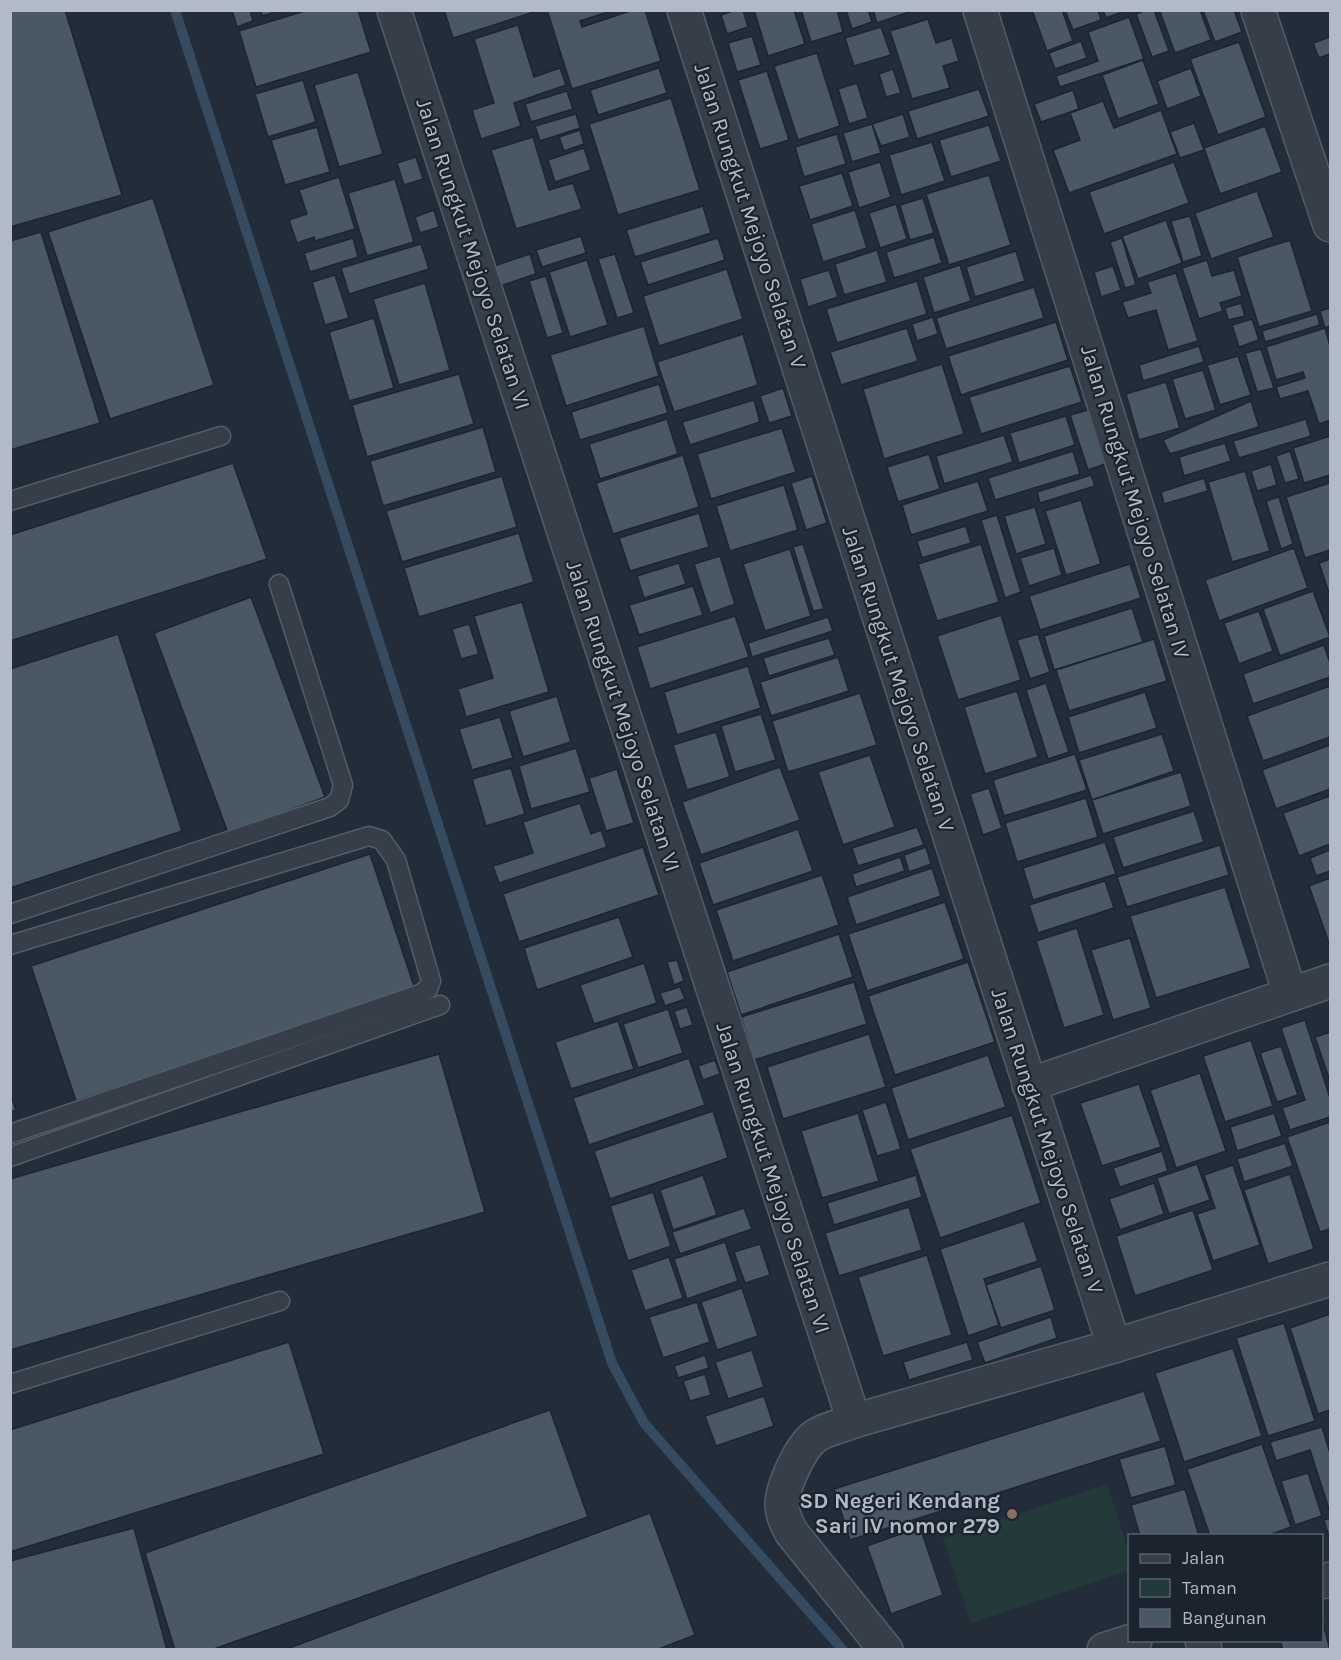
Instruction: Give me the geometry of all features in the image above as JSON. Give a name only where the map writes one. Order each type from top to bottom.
[{"type":"street","name":"Jalan Rungkut Mejoyo Selatan VI","points":[[394,10],[854,1421]]},
{"type":"street","name":"Jalan Rungkut Mejoyo Selatan V","points":[[684,10],[1114,1346]]},
{"type":"street","name":"Jalan Rungkut Mejoyo Selatan IV","points":[[980,10],[1290,994]]},
{"type":"street","points":[[1258,10],[1330,225]]},
{"type":"street","points":[[1029,1085],[1330,981]]},
{"type":"street","points":[[886,1650],[791,1532],[784,1518],[782,1507],[787,1482],[805,1448],[815,1436],[854,1421],[1114,1346],[1330,1279]]},
{"type":"street","points":[[1104,1650],[1132,1642]]},
{"type":"lane","points":[[10,501],[221,436]]},
{"type":"lane","points":[[10,914],[330,807],[339,800],[343,785],[279,584]]},
{"type":"lane","points":[[10,945],[369,836],[382,840],[396,861],[431,981],[428,989],[420,994],[10,1134]]},
{"type":"lane","points":[[10,1157],[440,1005]]},
{"type":"lane","points":[[10,1384],[280,1301]]},
{"type":"green space","points":[[1107,1484],[1128,1549],[1128,1571],[971,1623],[943,1539]]},
{"type":"building","points":[[10,10],[65,10],[122,195],[10,227]]},
{"type":"building","points":[[232,10],[250,10],[253,21],[237,27]]},
{"type":"building","points":[[261,10],[282,10],[262,16]]},
{"type":"building","points":[[308,10],[358,10],[371,52],[256,87],[239,31]]},
{"type":"building","points":[[444,10],[537,10],[537,11],[453,38]]},
{"type":"building","points":[[547,10],[614,10],[580,21],[582,27],[633,10],[645,10],[661,61],[572,89]]},
{"type":"building","points":[[743,10],[748,27],[727,34],[721,15]]},
{"type":"building","points":[[754,10],[794,10],[805,44],[768,56]]},
{"type":"building","points":[[801,10],[837,10],[843,32],[811,42]]},
{"type":"building","points":[[846,10],[868,10],[872,22],[852,29]]},
{"type":"building","points":[[873,10],[915,10],[877,23]]},
{"type":"building","points":[[1032,10],[1062,10],[1073,41],[1047,51]]},
{"type":"building","points":[[1065,10],[1098,10],[1101,20],[1073,30]]},
{"type":"building","points":[[1103,10],[1125,10],[1125,11],[1106,18]]},
{"type":"building","points":[[1154,10],[1169,51],[1152,57],[1136,14]]},
{"type":"building","points":[[1200,10],[1211,40],[1175,53],[1160,12]]},
{"type":"building","points":[[1203,10],[1234,10],[1242,32],[1215,42]]},
{"type":"building","points":[[1129,17],[1144,59],[1060,87],[1056,76],[1098,61],[1088,32]]},
{"type":"building","points":[[928,19],[936,43],[952,38],[959,61],[943,66],[950,88],[912,99],[890,31]]},
{"type":"building","points":[[518,25],[534,77],[560,68],[566,85],[514,103],[521,126],[481,139],[472,110],[494,103],[474,39]]},
{"type":"building","points":[[881,27],[891,55],[854,66],[845,38]]},
{"type":"building","points":[[752,36],[761,65],[737,72],[728,43]]},
{"type":"building","points":[[1330,37],[1330,54],[1319,58],[1313,43]]},
{"type":"building","points":[[1081,41],[1087,58],[1055,69],[1049,53]]},
{"type":"building","points":[[1239,42],[1266,117],[1218,135],[1190,59]]},
{"type":"building","points":[[817,53],[840,126],[798,140],[774,66]]},
{"type":"building","points":[[1143,60],[1159,104],[1118,119],[1102,75]]},
{"type":"building","points":[[659,68],[667,93],[598,115],[590,90]]},
{"type":"building","points":[[1191,68],[1201,96],[1167,109],[1157,81]]},
{"type":"building","points":[[893,69],[901,93],[886,97],[879,74]]},
{"type":"building","points":[[767,71],[789,140],[760,149],[738,80]]},
{"type":"building","points":[[358,72],[383,154],[339,167],[314,85]]},
{"type":"building","points":[[303,80],[316,122],[268,137],[255,94]]},
{"type":"building","points":[[857,83],[868,118],[849,124],[838,89]]},
{"type":"building","points":[[979,89],[989,116],[917,139],[908,111]]},
{"type":"building","points":[[1073,90],[1079,109],[1041,122],[1034,104]]},
{"type":"building","points":[[567,91],[573,109],[531,122],[525,104]]},
{"type":"building","points":[[671,98],[700,190],[618,215],[589,124]]},
{"type":"building","points":[[1103,101],[1114,128],[1161,110],[1177,154],[1069,193],[1053,150],[1080,140],[1070,113]]},
{"type":"building","points":[[576,114],[580,128],[540,141],[535,126]]},
{"type":"building","points":[[903,114],[910,137],[881,146],[872,124]]},
{"type":"building","points":[[1194,123],[1204,150],[1180,158],[1170,132]]},
{"type":"building","points":[[872,124],[881,153],[852,162],[843,133]]},
{"type":"building","points":[[989,125],[1001,161],[951,177],[939,140]]},
{"type":"building","points":[[1265,126],[1282,172],[1220,194],[1204,148]]},
{"type":"building","points":[[317,127],[330,172],[285,185],[271,140]]},
{"type":"building","points":[[580,130],[584,144],[564,151],[559,137]]},
{"type":"building","points":[[837,134],[846,164],[804,177],[795,147]]},
{"type":"building","points":[[533,137],[549,190],[573,183],[582,209],[516,229],[491,150]]},
{"type":"building","points":[[932,142],[945,181],[901,195],[889,155]]},
{"type":"building","points":[[584,148],[591,170],[555,182],[548,160]]},
{"type":"building","points":[[416,157],[423,179],[404,185],[397,163]]},
{"type":"building","points":[[880,162],[891,197],[859,208],[848,172]]},
{"type":"building","points":[[1174,162],[1189,203],[1104,234],[1089,192]]},
{"type":"building","points":[[842,173],[853,206],[810,220],[799,186]]},
{"type":"building","points":[[989,175],[1011,245],[949,265],[926,194]]},
{"type":"building","points":[[339,177],[355,229],[315,241],[314,237],[297,243],[289,220],[307,214],[299,190]]},
{"type":"building","points":[[395,179],[414,242],[367,256],[348,193]]},
{"type":"building","points":[[1257,191],[1274,237],[1211,259],[1195,213]]},
{"type":"building","points":[[153,198],[214,385],[110,419],[48,232]]},
{"type":"building","points":[[923,198],[934,233],[910,240],[900,205]]},
{"type":"building","points":[[896,204],[907,239],[880,248],[869,213]]},
{"type":"building","points":[[703,206],[711,233],[635,257],[626,230]]},
{"type":"building","points":[[434,210],[439,227],[420,233],[415,217]]},
{"type":"building","points":[[855,210],[867,248],[823,262],[811,224]]},
{"type":"building","points":[[1190,216],[1202,256],[1183,262],[1171,221]]},
{"type":"building","points":[[1166,220],[1182,263],[1138,279],[1122,236]]},
{"type":"building","points":[[41,232],[100,423],[10,450],[10,241]]},
{"type":"building","points":[[581,236],[586,253],[542,267],[536,250]]},
{"type":"building","points":[[934,237],[942,263],[894,278],[886,252]]},
{"type":"building","points":[[353,238],[358,257],[310,272],[304,253]]},
{"type":"building","points":[[718,238],[725,260],[648,285],[640,262]]},
{"type":"building","points":[[1122,238],[1136,285],[1125,288],[1110,242]]},
{"type":"building","points":[[1290,240],[1312,311],[1259,327],[1237,257]]},
{"type":"building","points":[[421,244],[429,269],[349,294],[341,268]]},
{"type":"building","points":[[877,250],[887,282],[844,295],[835,264]]},
{"type":"building","points":[[1016,251],[1025,281],[975,297],[966,267]]},
{"type":"building","points":[[530,254],[536,274],[497,287],[491,267]]},
{"type":"building","points":[[615,254],[634,313],[617,318],[598,259]]},
{"type":"building","points":[[587,260],[608,325],[570,337],[549,272]]},
{"type":"building","points":[[1207,260],[1212,276],[1234,270],[1242,296],[1220,303],[1223,311],[1199,319],[1182,268]]},
{"type":"building","points":[[960,265],[971,301],[934,313],[923,277]]},
{"type":"building","points":[[1113,266],[1121,290],[1101,297],[1094,272]]},
{"type":"building","points":[[727,269],[743,319],[659,346],[643,296]]},
{"type":"building","points":[[829,270],[838,297],[808,307],[800,279]]},
{"type":"building","points":[[1176,273],[1198,341],[1168,350],[1156,310],[1128,318],[1122,302],[1151,293],[1147,282]]},
{"type":"building","points":[[335,275],[349,318],[325,325],[312,282]]},
{"type":"building","points":[[546,276],[563,333],[547,338],[529,281]]},
{"type":"building","points":[[917,281],[927,314],[837,343],[826,309]]},
{"type":"building","points":[[425,283],[450,370],[399,385],[373,299]]},
{"type":"building","points":[[1034,287],[1044,318],[946,349],[936,318]]},
{"type":"building","points":[[1241,303],[1245,316],[1228,320],[1225,308]]},
{"type":"building","points":[[1330,308],[1330,326],[1325,328],[1320,311]]},
{"type":"building","points":[[1317,314],[1320,325],[1265,342],[1262,331]]},
{"type":"building","points":[[933,317],[938,334],[917,341],[912,324]]},
{"type":"building","points":[[374,318],[394,388],[349,401],[329,332]]},
{"type":"building","points":[[1252,319],[1259,340],[1239,347],[1232,325]]},
{"type":"building","points":[[1056,322],[1068,360],[961,395],[948,356]]},
{"type":"building","points":[[644,326],[659,376],[566,406],[550,355]]},
{"type":"building","points":[[907,328],[918,361],[841,385],[830,352]]},
{"type":"building","points":[[1325,328],[1330,346],[1330,420],[1319,424],[1308,391],[1280,399],[1276,387],[1305,378],[1303,372],[1276,380],[1266,347]]},
{"type":"building","points":[[743,334],[758,385],[674,412],[657,362]]},
{"type":"building","points":[[1199,346],[1204,362],[1143,381],[1139,365]]},
{"type":"building","points":[[1261,349],[1274,388],[1257,392],[1245,353]]},
{"type":"building","points":[[1238,356],[1251,395],[1220,405],[1207,365]]},
{"type":"building","points":[[942,364],[964,434],[884,459],[863,389]]},
{"type":"building","points":[[1070,366],[1082,402],[981,434],[969,397]]},
{"type":"building","points":[[1203,370],[1216,410],[1185,419],[1172,379]]},
{"type":"building","points":[[459,374],[474,424],[367,457],[352,405]]},
{"type":"building","points":[[1166,382],[1180,428],[1139,440],[1126,394]]},
{"type":"building","points":[[659,384],[668,413],[580,440],[571,412]]},
{"type":"building","points":[[783,388],[792,416],[769,423],[760,396]]},
{"type":"building","points":[[754,400],[760,422],[690,445],[682,422]]},
{"type":"building","points":[[1251,401],[1259,427],[1170,454],[1163,440]]},
{"type":"building","points":[[1088,410],[1105,464],[1088,470],[1070,415]]},
{"type":"building","points":[[1066,416],[1075,445],[1019,463],[1010,433]]},
{"type":"building","points":[[667,419],[678,454],[600,479],[589,444]]},
{"type":"building","points":[[1306,419],[1311,436],[1239,458],[1233,441]]},
{"type":"building","points":[[483,427],[496,472],[383,506],[370,461]]},
{"type":"building","points":[[782,428],[796,472],[711,499],[697,454]]},
{"type":"building","points":[[1004,435],[1013,462],[944,484],[936,456]]},
{"type":"building","points":[[1330,436],[1330,475],[1304,483],[1293,448]]},
{"type":"building","points":[[1225,443],[1231,461],[1184,476],[1179,457]]},
{"type":"building","points":[[1073,451],[1080,474],[995,500],[988,478]]},
{"type":"building","points":[[1290,451],[1299,479],[1285,483],[1276,456]]},
{"type":"building","points":[[929,454],[940,489],[898,502],[887,467]]},
{"type":"building","points":[[683,455],[699,507],[613,534],[596,483]]},
{"type":"building","points":[[233,463],[267,559],[10,641],[10,535]]},
{"type":"building","points":[[1271,464],[1277,485],[1257,491],[1251,471]]},
{"type":"building","points":[[1245,471],[1270,551],[1232,562],[1208,482]]},
{"type":"building","points":[[1091,475],[1095,486],[1040,503],[1037,492]]},
{"type":"building","points":[[502,476],[517,527],[402,562],[386,511]]},
{"type":"building","points":[[812,476],[827,523],[806,530],[791,483]]},
{"type":"building","points":[[1204,478],[1208,491],[1164,504],[1161,492]]},
{"type":"building","points":[[978,481],[988,511],[911,535],[902,505]]},
{"type":"building","points":[[1330,483],[1330,550],[1305,558],[1286,497]]},
{"type":"building","points":[[784,485],[798,530],[730,551],[716,506]]},
{"type":"building","points":[[1279,497],[1293,544],[1281,549],[1266,501]]},
{"type":"building","points":[[1081,500],[1101,564],[1066,575],[1045,511]]},
{"type":"building","points":[[1035,507],[1046,544],[1016,554],[1004,516]]},
{"type":"building","points":[[699,513],[709,547],[630,571],[619,538]]},
{"type":"building","points":[[997,515],[1021,592],[1005,598],[981,520]]},
{"type":"building","points":[[966,526],[971,543],[922,558],[917,541]]},
{"type":"building","points":[[519,533],[534,582],[419,617],[404,568]]},
{"type":"building","points":[[803,544],[824,609],[813,611],[793,547]]},
{"type":"building","points":[[981,544],[999,602],[937,621],[918,564]]},
{"type":"building","points":[[1054,548],[1062,575],[1029,586],[1020,558]]},
{"type":"building","points":[[1294,548],[1308,588],[1219,621],[1205,580]]},
{"type":"building","points":[[790,549],[811,616],[765,631],[743,564]]},
{"type":"building","points":[[720,556],[735,604],[710,613],[694,564]]},
{"type":"building","points":[[1330,559],[1330,596],[1319,563]]},
{"type":"building","points":[[679,563],[686,584],[644,598],[637,576]]},
{"type":"building","points":[[1130,564],[1141,598],[1040,630],[1029,596]]},
{"type":"building","points":[[693,586],[703,615],[639,635],[629,605]]},
{"type":"building","points":[[1313,591],[1330,637],[1280,656],[1263,609]]},
{"type":"building","points":[[251,597],[325,797],[228,833],[154,633]]},
{"type":"building","points":[[522,602],[549,692],[466,717],[458,689],[493,678],[474,616]]},
{"type":"building","points":[[1132,608],[1143,642],[1054,670],[1044,636]]},
{"type":"building","points":[[1259,611],[1273,651],[1239,664],[1224,623]]},
{"type":"building","points":[[1001,615],[1021,680],[958,700],[937,636]]},
{"type":"building","points":[[735,616],[749,657],[650,689],[637,647]]},
{"type":"building","points":[[828,617],[833,631],[752,657],[748,643]]},
{"type":"building","points":[[469,624],[479,654],[461,659],[452,629]]},
{"type":"building","points":[[118,634],[182,831],[10,888],[10,669]]},
{"type":"building","points":[[1038,634],[1050,672],[1030,679],[1017,640]]},
{"type":"building","points":[[829,638],[835,655],[769,676],[763,658]]},
{"type":"building","points":[[1154,639],[1167,681],[1069,711],[1056,670]]},
{"type":"building","points":[[1324,645],[1330,663],[1330,677],[1253,704],[1243,674]]},
{"type":"building","points":[[838,657],[849,691],[771,716],[760,682]]},
{"type":"building","points":[[748,666],[761,708],[677,735],[664,692]]},
{"type":"building","points":[[1046,683],[1069,752],[1048,759],[1026,690]]},
{"type":"building","points":[[1330,686],[1330,737],[1263,761],[1247,716]]},
{"type":"building","points":[[1017,691],[1038,757],[985,774],[964,707]]},
{"type":"building","points":[[1145,692],[1157,728],[1079,753],[1068,717]]},
{"type":"building","points":[[860,693],[877,745],[788,772],[772,721]]},
{"type":"building","points":[[557,696],[571,742],[523,757],[509,711]]},
{"type":"building","points":[[761,714],[776,760],[735,772],[721,726]]},
{"type":"building","points":[[500,717],[513,758],[472,770],[459,729]]},
{"type":"building","points":[[716,732],[730,777],[687,790],[673,745]]},
{"type":"building","points":[[1162,734],[1174,771],[1092,800],[1079,760]]},
{"type":"building","points":[[1330,745],[1330,789],[1276,809],[1262,770]]},
{"type":"building","points":[[576,748],[590,792],[531,809],[519,766]]},
{"type":"building","points":[[1075,754],[1087,790],[1004,816],[993,780]]},
{"type":"building","points":[[870,755],[895,827],[843,845],[818,772]]},
{"type":"building","points":[[780,767],[800,820],[701,855],[682,802]]},
{"type":"building","points":[[511,768],[525,814],[486,826],[472,779]]},
{"type":"building","points":[[617,769],[634,823],[606,831],[589,778]]},
{"type":"building","points":[[1181,772],[1191,806],[1103,834],[1092,800]]},
{"type":"building","points":[[989,788],[1002,828],[983,835],[970,794]]},
{"type":"building","points":[[1330,796],[1330,844],[1299,856],[1283,813]]},
{"type":"building","points":[[1086,798],[1098,837],[1017,862],[1005,823]]},
{"type":"building","points":[[580,803],[591,834],[601,830],[607,847],[499,883],[493,866],[533,853],[523,822]]},
{"type":"building","points":[[1194,811],[1204,842],[1123,868],[1113,837]]},
{"type":"building","points":[[917,827],[924,845],[858,866],[852,848]]},
{"type":"building","points":[[798,829],[813,871],[713,905],[699,863]]},
{"type":"building","points":[[1105,842],[1116,874],[1033,900],[1023,868]]},
{"type":"building","points":[[1220,845],[1229,875],[1127,907],[1117,877]]},
{"type":"building","points":[[643,847],[659,895],[519,942],[503,894]]},
{"type":"building","points":[[926,847],[931,864],[909,872],[904,855]]},
{"type":"building","points":[[1330,850],[1330,871],[1316,876],[1310,858]]},
{"type":"building","points":[[370,854],[415,989],[76,1101],[31,966]]},
{"type":"building","points":[[900,857],[905,871],[856,887],[852,874]]},
{"type":"building","points":[[932,868],[941,896],[856,925],[847,897]]},
{"type":"building","points":[[822,875],[839,925],[733,961],[716,910]]},
{"type":"building","points":[[1330,878],[1330,946],[1309,886]]},
{"type":"building","points":[[1105,881],[1114,908],[1038,933],[1029,905]]},
{"type":"building","points":[[1225,887],[1251,968],[1156,998],[1130,916]]},
{"type":"building","points":[[945,902],[964,959],[867,991],[848,934]]},
{"type":"building","points":[[619,917],[633,957],[537,990],[524,948]]},
{"type":"building","points":[[1077,928],[1104,1015],[1064,1028],[1036,941]]},
{"type":"building","points":[[839,934],[853,977],[741,1015],[727,972]]},
{"type":"building","points":[[1130,938],[1151,1008],[1113,1020],[1091,950]]},
{"type":"building","points":[[677,960],[684,981],[674,985],[667,962]]},
{"type":"building","points":[[968,962],[995,1042],[895,1075],[868,996]]},
{"type":"building","points":[[644,963],[657,1003],[594,1024],[580,985]]},
{"type":"building","points":[[854,982],[867,1024],[754,1060],[741,1017]]},
{"type":"building","points":[[680,987],[685,999],[665,1006],[660,993]]},
{"type":"building","points":[[687,1007],[693,1025],[680,1029],[674,1011]]},
{"type":"building","points":[[668,1009],[683,1053],[638,1068],[623,1024]]},
{"type":"building","points":[[1305,1020],[1330,1098],[1330,1117],[1290,1130],[1282,1108],[1305,1100],[1281,1028]]},
{"type":"building","points":[[618,1021],[634,1069],[571,1089],[555,1042]]},
{"type":"building","points":[[1330,1032],[1330,1081],[1315,1037]]},
{"type":"building","points":[[869,1034],[886,1087],[783,1119],[767,1067]]},
{"type":"building","points":[[1251,1040],[1273,1106],[1225,1122],[1203,1056]]},
{"type":"building","points":[[1281,1046],[1298,1095],[1277,1102],[1260,1053]]},
{"type":"building","points":[[439,1054],[485,1212],[10,1350],[10,1179]]},
{"type":"building","points":[[988,1055],[1006,1107],[908,1140],[891,1088]]},
{"type":"building","points":[[689,1058],[705,1105],[589,1145],[573,1098]]},
{"type":"building","points":[[715,1060],[720,1074],[703,1080],[698,1066]]},
{"type":"building","points":[[1200,1073],[1226,1151],[1176,1168],[1150,1090]]},
{"type":"building","points":[[1139,1084],[1161,1147],[1102,1166],[1080,1103]]},
{"type":"building","points":[[10,1093],[16,1110],[10,1112]]},
{"type":"building","points":[[886,1102],[901,1149],[877,1156],[862,1110]]},
{"type":"building","points":[[713,1111],[728,1158],[610,1199],[594,1151]]},
{"type":"building","points":[[858,1113],[879,1181],[822,1198],[801,1131]]},
{"type":"building","points":[[1274,1113],[1282,1136],[1237,1151],[1230,1127]]},
{"type":"building","points":[[1012,1115],[1041,1203],[940,1238],[910,1149]]},
{"type":"building","points":[[1330,1122],[1330,1229],[1320,1232],[1287,1137]]},
{"type":"building","points":[[1285,1143],[1293,1166],[1244,1182],[1237,1159]]},
{"type":"building","points":[[1162,1151],[1168,1171],[1120,1187],[1113,1168]]},
{"type":"building","points":[[1197,1164],[1210,1200],[1169,1214],[1157,1178]]},
{"type":"building","points":[[1233,1165],[1260,1245],[1213,1261],[1197,1214],[1215,1208],[1204,1175]]},
{"type":"building","points":[[1290,1174],[1314,1249],[1268,1264],[1244,1190]]},
{"type":"building","points":[[703,1175],[717,1215],[673,1230],[660,1190]]},
{"type":"building","points":[[916,1175],[922,1197],[834,1225],[827,1203]]},
{"type":"building","points":[[1154,1183],[1164,1214],[1120,1230],[1109,1199]]},
{"type":"building","points":[[653,1192],[671,1246],[628,1261],[610,1206]]},
{"type":"building","points":[[909,1207],[922,1250],[839,1276],[825,1233]]},
{"type":"building","points":[[744,1208],[752,1229],[680,1254],[672,1232]]},
{"type":"building","points":[[1193,1210],[1213,1270],[1135,1296],[1116,1236]]},
{"type":"building","points":[[1024,1221],[1038,1261],[984,1279],[999,1325],[968,1336],[940,1249]]},
{"type":"building","points":[[725,1242],[738,1281],[687,1299],[674,1259]]},
{"type":"building","points":[[760,1244],[770,1275],[745,1283],[734,1252]]},
{"type":"building","points":[[927,1255],[952,1335],[883,1356],[858,1277]]},
{"type":"building","points":[[669,1257],[683,1298],[645,1311],[631,1270]]},
{"type":"building","points":[[1041,1266],[1055,1310],[1001,1328],[986,1285]]},
{"type":"building","points":[[742,1288],[758,1336],[717,1350],[701,1302]]},
{"type":"building","points":[[697,1302],[710,1342],[663,1358],[649,1317]]},
{"type":"building","points":[[1330,1314],[1330,1410],[1318,1414],[1290,1328]]},
{"type":"building","points":[[1051,1317],[1057,1338],[985,1363],[977,1342]]},
{"type":"building","points":[[1284,1323],[1315,1421],[1268,1436],[1236,1338]]},
{"type":"building","points":[[289,1342],[324,1454],[10,1552],[10,1430]]},
{"type":"building","points":[[967,1342],[973,1360],[909,1380],[903,1362]]},
{"type":"building","points":[[1233,1348],[1262,1436],[1184,1462],[1155,1373]]},
{"type":"building","points":[[752,1350],[764,1387],[728,1399],[715,1362]]},
{"type":"building","points":[[705,1355],[709,1368],[678,1378],[674,1366]]},
{"type":"building","points":[[705,1374],[711,1395],[690,1401],[683,1381]]},
{"type":"building","points":[[1144,1391],[1161,1441],[850,1540],[834,1489]]},
{"type":"building","points":[[764,1396],[774,1426],[716,1446],[705,1416]]},
{"type":"building","points":[[550,1410],[588,1517],[211,1650],[175,1650],[145,1553]]},
{"type":"building","points":[[1322,1427],[1330,1453],[1330,1509],[1310,1450],[1276,1461],[1270,1442]]},
{"type":"building","points":[[1262,1444],[1291,1527],[1272,1534],[1209,1534],[1187,1469]]},
{"type":"building","points":[[1165,1446],[1176,1485],[1131,1498],[1119,1459]]},
{"type":"building","points":[[1308,1473],[1322,1516],[1295,1525],[1281,1481]]},
{"type":"building","points":[[1185,1489],[1198,1534],[1139,1534],[1131,1505]]},
{"type":"building","points":[[650,1513],[695,1635],[656,1650],[284,1650]]},
{"type":"building","points":[[1330,1518],[1330,1540],[1324,1520]]},
{"type":"building","points":[[920,1527],[943,1595],[891,1614],[867,1546]]},
{"type":"building","points":[[134,1528],[167,1650],[10,1650],[10,1561]]},
{"type":"building","points":[[1323,1623],[1330,1650],[1283,1650],[1281,1642],[1323,1642]]},
{"type":"waterway","points":[[175,10],[612,1363],[644,1423],[843,1650]]},
{"type":"place","name":"SD Negeri Kendang Sari IV nomor 279","points":[[1012,1514]]}]
